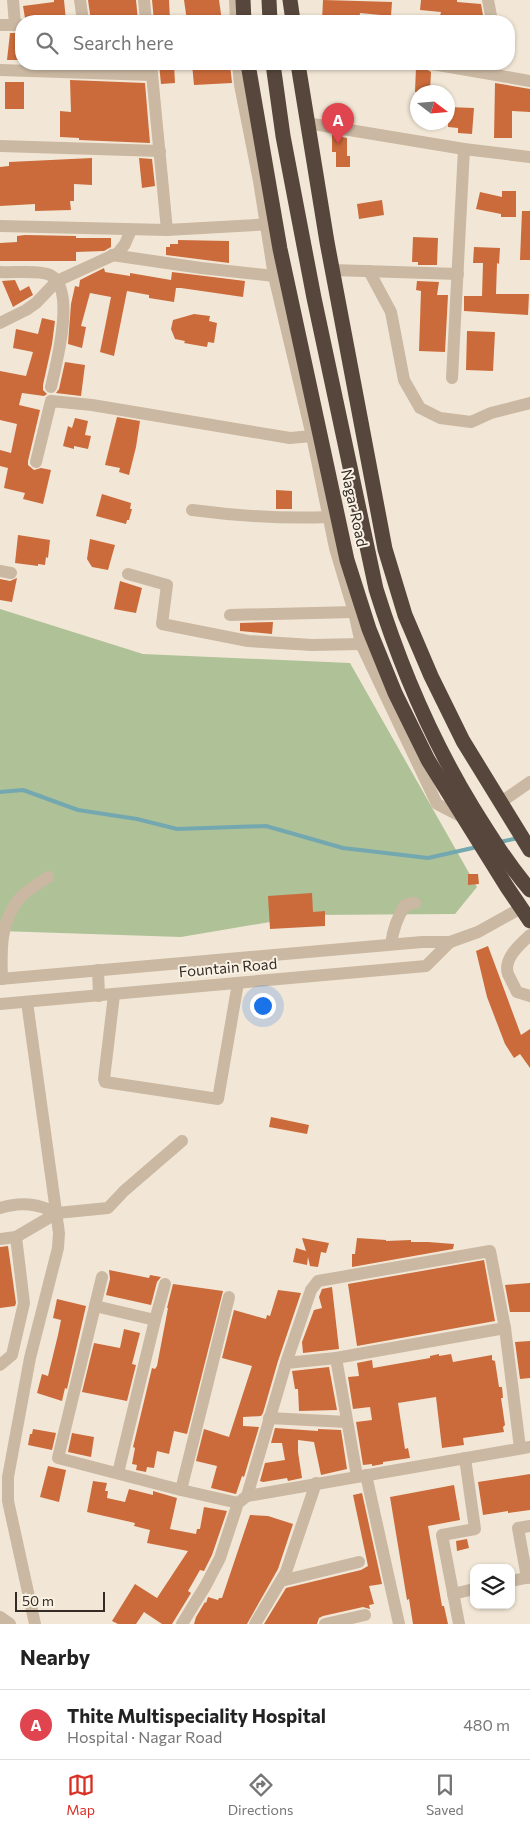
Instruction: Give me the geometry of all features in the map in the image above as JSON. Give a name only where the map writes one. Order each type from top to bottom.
[{"type":"highway","points":[[242,0],[243,15]]},
{"type":"highway","points":[[269,0],[270,15]]},
{"type":"highway","points":[[290,0],[292,15]]},
{"type":"highway","name":"Nagar Road","points":[[249,70],[271,225],[347,560],[368,629],[395,693],[428,760],[464,818],[484,843],[530,921]]},
{"type":"highway","points":[[274,70],[283,136],[308,269],[376,589],[390,635],[412,691],[484,843],[501,853],[530,890]]},
{"type":"highway","name":"Nagar Road","points":[[299,70],[332,270],[385,550],[405,615],[431,676],[463,741],[525,842]]},
{"type":"street","points":[[13,0],[16,15]]},
{"type":"street","points":[[80,0],[82,15]]},
{"type":"street","points":[[144,0],[145,15]]},
{"type":"street","points":[[235,0],[236,15]]},
{"type":"street","points":[[488,0],[491,15]]},
{"type":"street","points":[[0,25],[15,25]]},
{"type":"street","points":[[0,70],[151,70],[167,230]]},
{"type":"street","points":[[239,70],[240,85],[271,225],[274,276],[312,436],[335,548],[354,612],[361,644],[436,804],[464,818]]},
{"type":"street","points":[[467,70],[530,81]]},
{"type":"street","points":[[307,123],[464,149],[530,157]]},
{"type":"street","points":[[0,146],[160,151]]},
{"type":"street","points":[[452,378],[464,149]]},
{"type":"street","points":[[0,226],[167,230],[271,225]]},
{"type":"street","points":[[0,323],[36,303],[57,281],[118,253],[125,244],[131,230]]},
{"type":"street","points":[[112,255],[200,268],[274,276]]},
{"type":"street","points":[[332,270],[458,274]]},
{"type":"street","points":[[368,271],[391,312],[404,380],[420,408],[440,418],[471,422],[491,413],[530,403]]},
{"type":"street","points":[[0,272],[44,273],[52,276],[57,281],[61,293],[64,324],[51,387]]},
{"type":"street","points":[[36,462],[51,401],[92,405],[290,438],[312,436]]},
{"type":"street","points":[[192,510],[236,516],[329,517]]},
{"type":"street","points":[[128,574],[167,585],[162,624],[248,641],[312,645],[361,644]]},
{"type":"street","points":[[230,614],[354,612]]},
{"type":"street","points":[[501,802],[530,782]]},
{"type":"street","points":[[1,979],[1,948],[4,930],[10,913],[20,897],[48,877]]},
{"type":"street","points":[[392,944],[394,927],[404,905],[415,903]]},
{"type":"street","name":"Fountain Road","points":[[1,979],[392,944],[450,942],[478,932],[521,908]]},
{"type":"street","points":[[530,935],[520,943],[510,956],[507,972],[517,992],[530,996]]},
{"type":"street","name":"Fountain Road","points":[[0,1004],[426,966],[450,942]]},
{"type":"street","points":[[98,970],[99,996]]},
{"type":"street","points":[[114,995],[105,1082],[218,1099],[238,983]]},
{"type":"street","points":[[27,1002],[57,1213],[58,1248],[4,1471],[8,1501],[36,1624]]},
{"type":"street","points":[[0,1239],[16,1237],[38,1226],[57,1213],[108,1208],[124,1191],[182,1141]]},
{"type":"street","points":[[0,1208],[14,1203],[40,1205],[57,1213]]},
{"type":"street","points":[[0,1366],[12,1355],[24,1303],[16,1237]]},
{"type":"street","points":[[102,1276],[58,1458],[181,1490],[243,1499],[316,1483],[525,1447],[490,1251],[318,1281],[310,1290],[243,1499],[220,1558],[206,1586],[182,1624]]},
{"type":"street","points":[[118,1473],[155,1320],[166,1284]]},
{"type":"street","points":[[181,1490],[229,1297]]},
{"type":"street","points":[[95,1306],[155,1320]]},
{"type":"street","points":[[286,1363],[336,1358],[505,1328]]},
{"type":"street","points":[[12,1355],[30,1358]]},
{"type":"street","points":[[336,1358],[347,1422],[398,1624]]},
{"type":"street","points":[[269,1418],[347,1422]]},
{"type":"street","points":[[459,1624],[442,1535],[475,1529],[465,1458]]},
{"type":"street","points":[[255,1624],[286,1572],[316,1483]]},
{"type":"street","points":[[515,1580],[529,1577],[518,1528],[530,1526]]},
{"type":"street","points":[[280,1581],[359,1562]]},
{"type":"street","points":[[453,1594],[470,1591]]},
{"type":"street","points":[[325,1624],[365,1615]]},
{"type":"street","points":[[0,1617],[10,1624]]},
{"type":"green space","points":[[0,609],[143,654],[350,663],[477,887],[455,914],[311,915],[181,937],[0,931]]},
{"type":"building","points":[[54,0],[64,0],[65,15],[24,15],[23,6],[54,2]]},
{"type":"building","points":[[88,0],[136,0],[137,15],[90,15]]},
{"type":"building","points":[[152,0],[169,0],[170,15],[153,15]]},
{"type":"building","points":[[184,0],[219,0],[221,15],[186,15]]},
{"type":"building","points":[[323,0],[392,2],[391,15],[360,13],[360,15],[322,15]]},
{"type":"building","points":[[421,0],[457,0],[457,2],[481,4],[483,15],[440,15],[441,12],[420,10]]},
{"type":"building","points":[[10,33],[15,33],[15,60],[7,60]]},
{"type":"building","points":[[160,70],[174,70],[175,83],[161,84]]},
{"type":"building","points":[[193,70],[231,70],[232,83],[194,85]]},
{"type":"building","points":[[416,70],[428,70],[431,72],[430,85],[415,85]]},
{"type":"building","points":[[70,80],[145,83],[150,143],[79,140],[79,138],[60,137],[60,111],[71,112]]},
{"type":"building","points":[[5,82],[24,82],[24,109],[5,109]]},
{"type":"building","points":[[495,83],[530,89],[530,112],[512,111],[512,138],[494,138]]},
{"type":"building","points":[[455,107],[474,108],[472,134],[458,133],[458,128],[455,128]]},
{"type":"building","points":[[332,135],[347,138],[347,156],[350,156],[350,167],[336,167],[336,152],[332,152]]},
{"type":"building","points":[[92,158],[92,185],[74,184],[74,201],[70,201],[71,210],[35,211],[35,204],[0,206],[0,167],[9,166],[9,162]]},
{"type":"building","points":[[139,158],[152,159],[155,186],[142,188]]},
{"type":"building","points":[[502,191],[516,191],[516,217],[501,217],[501,214],[476,209],[480,192],[502,197]]},
{"type":"building","points":[[382,200],[384,215],[359,219],[357,204]]},
{"type":"building","points":[[522,211],[530,211],[530,260],[520,260]]},
{"type":"building","points":[[17,236],[111,238],[111,247],[104,251],[76,252],[76,261],[0,261],[0,243],[17,242]]},
{"type":"building","points":[[413,237],[438,238],[437,265],[418,265],[418,262],[412,262]]},
{"type":"building","points":[[178,240],[229,241],[229,263],[166,255],[166,247],[170,247],[170,244],[178,244]]},
{"type":"building","points":[[474,247],[500,248],[499,264],[497,263],[496,294],[529,294],[528,315],[464,311],[464,296],[482,296],[483,263],[473,263]]},
{"type":"building","points":[[104,268],[105,272],[130,276],[130,273],[171,280],[172,272],[245,281],[243,297],[176,288],[174,302],[149,298],[149,295],[127,291],[114,356],[100,352],[111,297],[90,293],[81,326],[86,327],[82,348],[68,344],[71,304],[75,286],[79,287],[80,280]]},
{"type":"building","points":[[15,280],[20,291],[29,286],[33,295],[13,307],[2,281]]},
{"type":"building","points":[[417,281],[439,282],[437,295],[448,295],[445,352],[419,351],[421,291],[416,290]]},
{"type":"building","points":[[194,314],[210,316],[209,321],[217,323],[214,343],[208,342],[207,347],[184,343],[185,341],[175,339],[171,329],[173,320]]},
{"type":"building","points":[[42,318],[55,321],[43,385],[43,390],[47,394],[44,396],[22,393],[19,405],[40,410],[28,465],[34,470],[41,468],[51,470],[43,504],[23,499],[25,493],[4,488],[8,468],[0,466],[0,450],[11,453],[17,424],[0,420],[0,371],[26,376],[33,352],[13,348],[16,329],[38,334]]},
{"type":"building","points":[[467,331],[495,332],[493,371],[466,370]]},
{"type":"building","points":[[65,362],[85,365],[81,396],[56,393],[59,389]]},
{"type":"building","points":[[117,417],[140,421],[129,475],[119,472],[120,468],[105,465]]},
{"type":"building","points":[[75,418],[88,421],[85,435],[91,436],[88,449],[74,446],[74,449],[63,446],[68,426],[72,428]]},
{"type":"building","points":[[276,490],[292,491],[292,509],[276,509]]},
{"type":"building","points":[[102,494],[131,503],[130,509],[132,509],[126,524],[96,516]]},
{"type":"building","points":[[18,535],[50,540],[48,558],[46,557],[45,565],[15,563]]},
{"type":"building","points":[[90,539],[115,545],[108,570],[92,567],[87,559]]},
{"type":"building","points":[[17,578],[12,602],[0,600],[0,579],[10,581]]},
{"type":"building","points":[[120,581],[142,588],[136,613],[114,609]]},
{"type":"building","points":[[273,622],[272,634],[240,631],[240,623]]},
{"type":"building","points":[[468,874],[478,874],[479,884],[468,885]]},
{"type":"building","points":[[312,893],[313,912],[325,911],[325,926],[270,929],[268,896]]},
{"type":"building","points":[[488,946],[521,1035],[530,1029],[530,1068],[520,1054],[514,1058],[505,1044],[487,997],[476,951]]},
{"type":"building","points":[[271,1117],[309,1125],[307,1134],[269,1127]]},
{"type":"building","points":[[302,1238],[329,1243],[326,1253],[321,1252],[318,1267],[310,1266],[308,1257],[307,1265],[293,1262],[296,1248],[306,1251]]},
{"type":"building","points":[[357,1238],[454,1244],[453,1249],[352,1267],[352,1254],[355,1254]]},
{"type":"building","points":[[8,1246],[16,1303],[15,1306],[0,1308],[0,1247]]},
{"type":"building","points":[[484,1260],[495,1321],[357,1346],[348,1284]]},
{"type":"building","points":[[109,1270],[149,1278],[150,1275],[161,1277],[157,1282],[151,1305],[106,1295],[110,1279]]},
{"type":"building","points":[[530,1283],[530,1312],[510,1312],[505,1285]]},
{"type":"building","points":[[173,1284],[223,1291],[187,1434],[174,1431],[169,1454],[157,1451],[154,1468],[147,1467],[146,1472],[136,1470],[137,1465],[132,1464],[135,1448],[133,1447],[152,1368],[155,1369],[157,1366]]},
{"type":"building","points":[[332,1287],[339,1349],[303,1353],[302,1342],[314,1310],[322,1308],[319,1297],[322,1289]]},
{"type":"building","points":[[278,1290],[301,1293],[263,1413],[261,1416],[243,1417],[243,1426],[259,1427],[244,1477],[242,1476],[236,1494],[211,1488],[217,1466],[196,1461],[204,1429],[229,1437],[252,1366],[222,1358],[234,1310],[266,1319],[267,1315],[270,1316]]},
{"type":"building","points":[[57,1299],[86,1306],[67,1389],[65,1388],[62,1401],[37,1393],[42,1374],[48,1376],[58,1335],[61,1320],[53,1318]]},
{"type":"building","points":[[124,1329],[140,1333],[132,1364],[136,1365],[127,1401],[82,1392],[94,1343],[120,1348]]},
{"type":"building","points":[[530,1341],[530,1378],[520,1379],[515,1342]]},
{"type":"building","points":[[439,1354],[439,1356],[451,1354],[453,1362],[492,1355],[492,1360],[495,1361],[499,1387],[502,1387],[504,1432],[463,1438],[464,1445],[442,1448],[436,1397],[398,1403],[405,1449],[408,1448],[410,1458],[383,1462],[383,1464],[372,1466],[372,1464],[363,1465],[356,1422],[372,1420],[370,1407],[353,1409],[348,1377],[359,1376],[357,1363],[372,1360],[373,1368],[430,1358],[430,1356]]},
{"type":"building","points":[[329,1367],[337,1410],[299,1411],[298,1389],[295,1389],[292,1371]]},
{"type":"building","points":[[275,1428],[318,1431],[318,1429],[341,1430],[347,1469],[321,1475],[314,1442],[298,1440],[302,1478],[288,1481],[287,1478],[260,1481],[265,1463],[285,1460],[282,1443],[271,1443]]},
{"type":"building","points":[[33,1429],[56,1433],[52,1450],[28,1445]]},
{"type":"building","points":[[72,1433],[94,1437],[91,1457],[68,1452]]},
{"type":"building","points":[[48,1466],[66,1470],[59,1502],[40,1497]]},
{"type":"building","points":[[530,1474],[530,1510],[483,1515],[478,1482]]},
{"type":"building","points":[[93,1481],[107,1483],[105,1491],[108,1491],[107,1498],[125,1502],[129,1489],[153,1495],[153,1491],[177,1498],[170,1529],[196,1534],[197,1529],[200,1529],[204,1507],[227,1511],[212,1555],[204,1571],[200,1570],[188,1591],[191,1593],[172,1624],[162,1624],[144,1612],[136,1624],[118,1624],[112,1621],[135,1584],[157,1598],[188,1551],[147,1543],[150,1530],[134,1526],[135,1523],[87,1512]]},
{"type":"building","points":[[454,1485],[460,1520],[428,1526],[442,1606],[444,1606],[448,1624],[413,1624],[409,1599],[407,1600],[390,1497]]},
{"type":"building","points":[[362,1493],[382,1584],[369,1586],[374,1604],[369,1605],[370,1609],[363,1607],[323,1616],[319,1618],[317,1624],[264,1624],[286,1588],[361,1570],[368,1566],[353,1495]]},
{"type":"building","points":[[250,1515],[268,1516],[293,1524],[278,1569],[247,1624],[194,1624],[208,1597],[218,1600],[222,1598]]},
{"type":"building","points":[[467,1539],[469,1548],[457,1551],[456,1541]]},
{"type":"waterway","points":[[0,792],[23,790],[78,810],[137,819],[177,829],[266,826],[343,848],[428,858],[477,847]]},
{"type":"waterway","points":[[500,842],[518,838]]},
{"type":"place","name":"Thite Multispeciality Hospital","points":[[338,144]]}]
